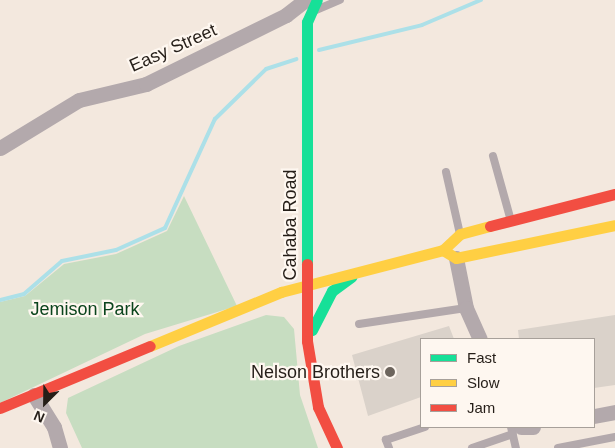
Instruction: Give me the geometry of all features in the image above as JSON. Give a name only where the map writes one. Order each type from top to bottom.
[{"type":"main road","name":"Cahaba Road","points":[[318,0],[309,6],[307,22],[307,341],[318,407],[337,448]]},
{"type":"main road","points":[[449,254],[460,234],[615,194]]},
{"type":"main road","points":[[0,408],[282,292],[359,272],[615,225]]},
{"type":"main road","points":[[307,341],[332,291],[359,272]]},
{"type":"street","name":"Easy Street","points":[[0,148],[79,100],[146,84],[286,15],[309,6]]},
{"type":"street","points":[[449,254],[466,308],[480,338]]},
{"type":"street","points":[[34,395],[54,427],[60,448]]},
{"type":"street","points":[[595,416],[615,412]]},
{"type":"lane","points":[[309,6],[340,0]]},
{"type":"lane","points":[[493,156],[511,221]]},
{"type":"lane","points":[[446,172],[460,234]]},
{"type":"lane","points":[[358,324],[466,308]]},
{"type":"lane","points":[[389,448],[386,440],[421,428]]},
{"type":"lane","points":[[472,448],[515,429],[516,448]]},
{"type":"lane","points":[[558,448],[615,437]]},
{"type":"green space","name":"Jemison Park","points":[[184,196],[237,306],[145,334],[0,403],[0,302],[25,296],[64,264],[116,254],[167,231]]},
{"type":"green space","points":[[266,315],[284,317],[294,329],[300,395],[318,448],[82,448],[66,413],[68,398],[179,346]]},
{"type":"building","points":[[615,315],[615,385],[595,388],[595,338],[519,338],[518,330]]},
{"type":"building","name":"Nelson Brothers","points":[[449,326],[454,338],[420,338],[420,397],[368,416],[352,355]]},
{"type":"waterway","points":[[319,50],[422,25],[481,0]]},
{"type":"waterway","points":[[0,300],[24,294],[62,261],[116,250],[165,228],[215,119],[266,69],[296,59]]},
{"type":"traffic: fast","points":[[307,264],[307,22],[317,0]]},
{"type":"traffic: fast","points":[[312,330],[332,291],[351,277]]},
{"type":"traffic: slow","points":[[443,250],[456,258],[615,225]]},
{"type":"traffic: slow","points":[[150,346],[281,292],[443,250],[460,234],[490,226]]},
{"type":"traffic: jam","points":[[490,226],[615,194]]},
{"type":"traffic: jam","points":[[307,264],[307,341],[318,407],[337,448]]},
{"type":"traffic: jam","points":[[0,408],[150,346]]},
{"type":"place","name":"Nelson Brothers","points":[[390,372]]}]
